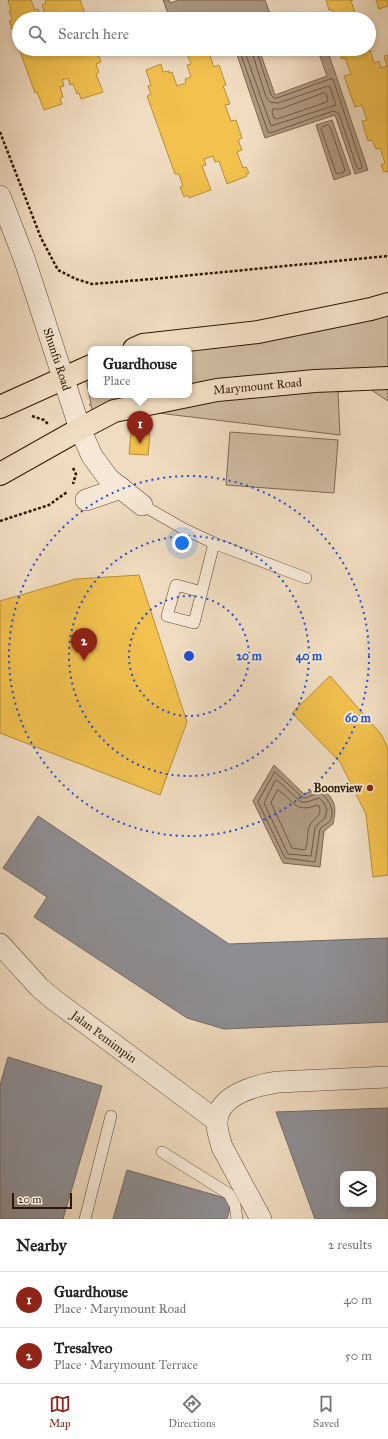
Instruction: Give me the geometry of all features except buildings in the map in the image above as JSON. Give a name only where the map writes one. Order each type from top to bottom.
[{"type":"main road","points":[[142,346],[258,332],[372,309],[388,304]]},
{"type":"main road","points":[[0,407],[64,380],[88,368]]},
{"type":"main road","name":"Marymount Road","points":[[192,395],[216,390],[315,381],[388,378]]},
{"type":"main road","name":"Marymount Road","points":[[0,474],[114,411],[177,398]]},
{"type":"street","name":"Shunfu Road","points":[[0,196],[24,258],[80,429],[92,456],[109,479],[142,504]]},
{"type":"street","points":[[86,500],[121,488]]},
{"type":"street","name":"Jalan Pemimpin","points":[[0,944],[53,999],[217,1121]]},
{"type":"street","points":[[261,1219],[222,1147],[218,1134],[217,1121],[219,1112],[223,1106],[238,1093],[254,1086],[278,1082],[388,1077]]},
{"type":"lane","points":[[142,504],[184,530],[306,578]]},
{"type":"lane","points":[[202,592],[176,585],[167,616],[194,623],[202,592],[214,543]]},
{"type":"lane","points":[[84,1219],[111,1116]]},
{"type":"lane","points":[[162,1152],[229,1194],[235,1205],[237,1219]]},
{"type":"path","points":[[0,132],[41,238],[58,270],[76,279],[92,284],[152,280],[388,256]]},
{"type":"path","points":[[0,521],[50,505],[72,488],[76,474],[57,434],[44,420]]},
{"type":"shaded area","points":[[388,304],[388,401],[370,389],[338,392],[340,435],[125,409],[94,421],[91,405],[89,405],[91,404],[90,398],[192,398],[192,348]]},
{"type":"shaded area","points":[[88,367],[88,389],[84,369]]},
{"type":"shaded area","points":[[230,432],[338,440],[334,493],[226,485]]},
{"type":"water","points":[[163,0],[169,0],[170,3],[179,0],[265,0],[269,12],[167,12]]},
{"type":"water","points":[[237,56],[261,56],[275,95],[327,76],[320,56],[329,56],[368,170],[355,174],[335,115],[265,138]]},
{"type":"water","points":[[332,120],[351,174],[334,180],[316,125]]},
{"type":"water","points":[[274,765],[304,794],[322,787],[330,796],[334,804],[335,812],[333,824],[324,831],[320,867],[283,863],[253,801]]},
{"type":"place","name":"Guardhouse","points":[[140,444]]},
{"type":"place","name":"Tresalveo","points":[[84,661]]},
{"type":"place","name":"Boonview","points":[[370,788]]}]
